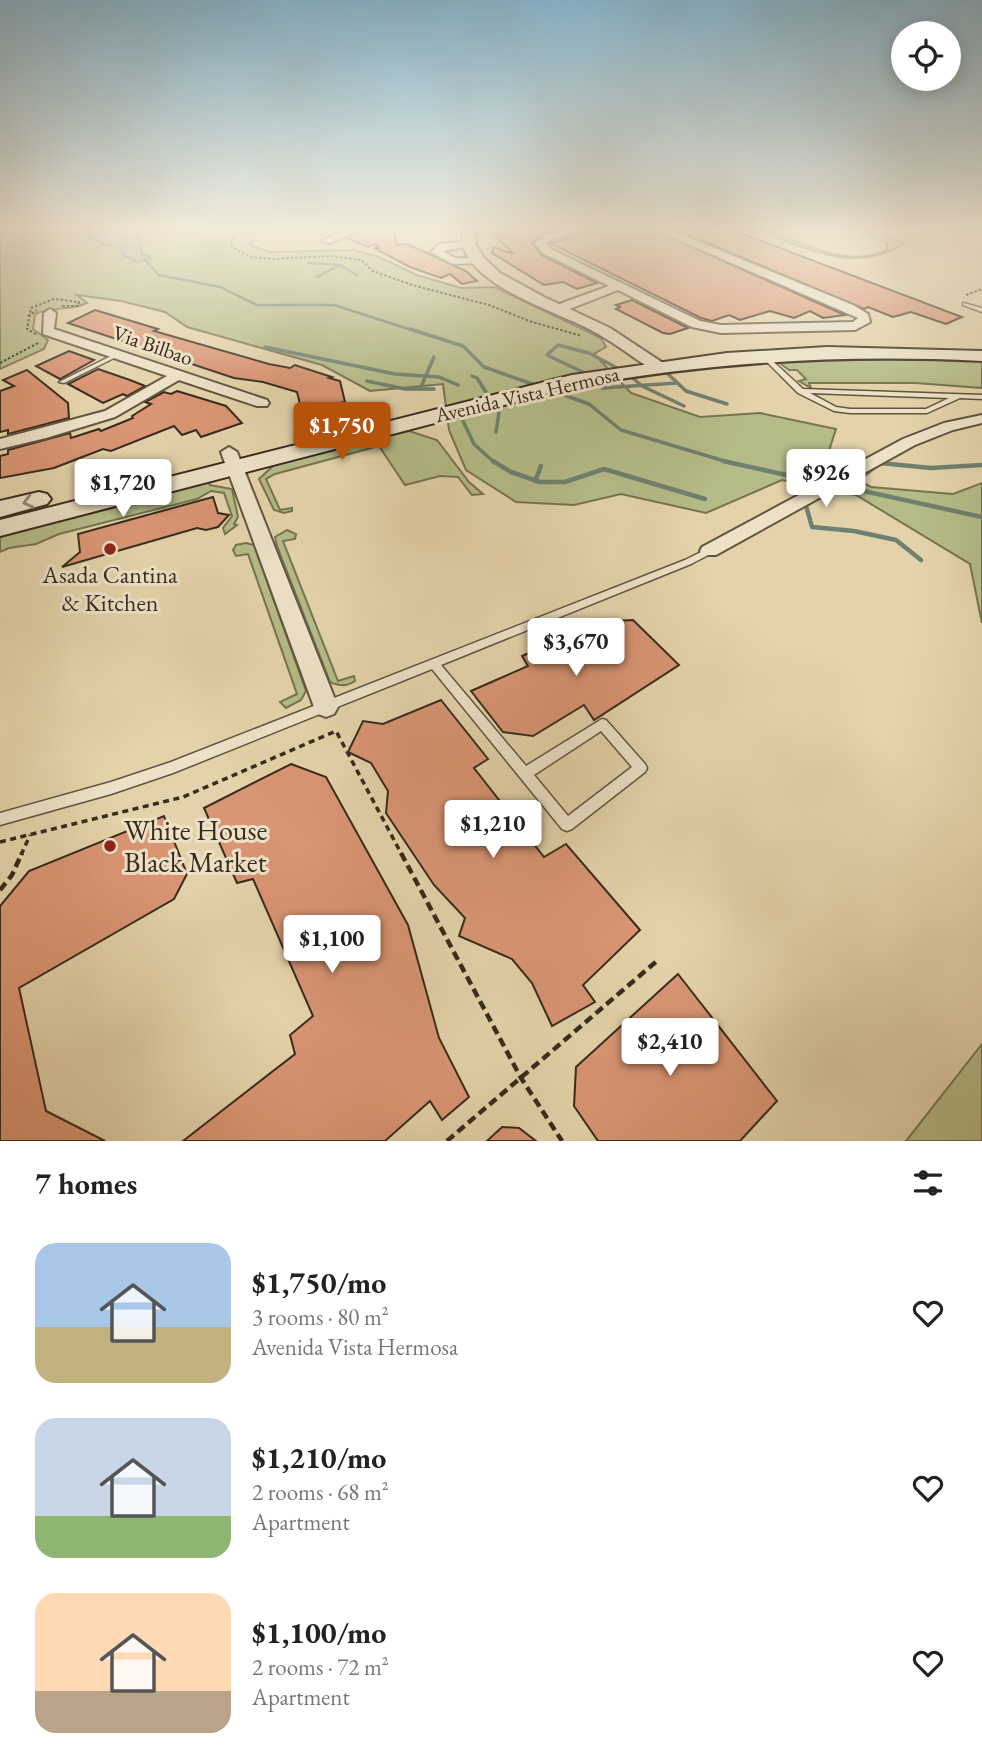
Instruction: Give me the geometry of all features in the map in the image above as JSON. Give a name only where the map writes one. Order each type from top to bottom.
[{"type":"main road","name":"Avenida Vista Hermosa","points":[[0,528],[232,460],[435,408],[572,381],[704,347],[849,338],[982,346]]},
{"type":"main road","name":"Avenida Vista Hermosa","points":[[648,360],[761,353],[903,352],[982,356]]},
{"type":"main road","name":"Avenida Vista Hermosa","points":[[0,509],[232,460]]},
{"type":"street","points":[[506,281],[531,295],[621,328],[648,360]]},
{"type":"street","points":[[608,281],[708,328],[855,326],[864,322],[864,317],[780,281]]},
{"type":"street","points":[[569,309],[622,288]]},
{"type":"street","points":[[50,313],[47,331],[53,333]]},
{"type":"street","name":"Via Bilbao","points":[[53,333],[262,403]]},
{"type":"street","points":[[0,444],[41,435],[110,414],[176,376]]},
{"type":"street","points":[[717,547],[909,442],[949,426],[982,419]]},
{"type":"street","points":[[232,460],[326,708]]},
{"type":"lane","points":[[965,304],[982,310]]},
{"type":"lane","points":[[761,353],[801,391],[819,403],[850,411],[927,411],[958,396]]},
{"type":"lane","points":[[62,382],[117,355]]},
{"type":"lane","points":[[801,391],[982,397]]},
{"type":"lane","points":[[0,819],[136,779],[326,708],[688,562],[717,547]]},
{"type":"lane","points":[[434,664],[567,825],[642,768],[602,724],[525,774]]},
{"type":"path","points":[[402,281],[489,305],[532,322],[587,337]]},
{"type":"path","points":[[0,363],[26,351],[53,333]]},
{"type":"path","points":[[0,842],[183,797],[336,731],[521,1078],[562,1141]]},
{"type":"path","points":[[0,890],[12,875],[30,834]]},
{"type":"path","points":[[447,1141],[658,960]]},
{"type":"green space","points":[[0,281],[438,281],[461,288],[494,287],[601,338],[606,347],[594,354],[631,393],[700,417],[760,413],[836,429],[825,463],[871,487],[953,494],[982,483],[982,623],[970,564],[856,495],[782,480],[706,513],[621,494],[574,505],[516,502],[466,470],[449,430],[443,384],[370,391],[322,365],[187,327],[165,312],[121,301],[77,295],[87,303],[35,314],[33,329],[48,340],[44,349],[0,369]]},
{"type":"green space","points":[[811,356],[982,361],[982,388],[915,383],[809,383],[811,388],[799,381],[806,379],[797,370],[789,370],[777,361]]},
{"type":"green space","points":[[409,431],[437,440],[469,482],[483,494],[472,495],[458,477],[440,476],[405,485],[379,446],[275,474],[266,479],[280,510],[292,508],[292,511],[284,513],[274,510],[259,479],[274,465]]},
{"type":"green space","points":[[208,482],[210,485],[232,489],[238,517],[234,524],[237,525],[225,534],[223,528],[232,516],[224,493],[211,491],[197,499],[0,552],[0,537]]},
{"type":"green space","points":[[287,530],[296,534],[295,539],[283,541],[338,681],[354,676],[355,681],[349,684],[330,682],[277,546],[275,537]]},
{"type":"green space","points":[[236,545],[254,545],[306,691],[301,700],[286,708],[280,702],[297,694],[248,554],[236,556],[233,550]]},
{"type":"green space","points":[[982,1044],[982,1141],[906,1141]]},
{"type":"building","points":[[538,281],[597,283],[577,289],[563,282],[544,285]]},
{"type":"building","points":[[627,281],[769,281],[845,315],[823,318],[810,311],[794,318],[770,311],[740,320],[729,315],[712,321]]},
{"type":"building","points":[[798,281],[868,281],[962,317],[946,324],[911,312],[893,317],[868,307],[864,309]]},
{"type":"building","points":[[632,300],[688,328],[670,334],[663,333],[616,309],[620,307],[616,305]]},
{"type":"building","points":[[95,310],[158,329],[154,331],[269,364],[290,368],[295,365],[332,377],[329,378],[340,381],[345,402],[307,409],[306,403],[300,404],[297,392],[263,382],[234,378],[68,323]]},
{"type":"building","points":[[69,351],[94,360],[60,379],[36,366]]},
{"type":"building","points":[[98,369],[145,386],[127,396],[123,394],[103,403],[68,384]]},
{"type":"building","points":[[27,370],[68,403],[69,418],[8,434],[8,430],[0,432],[0,391],[14,386],[3,380]]},
{"type":"building","points":[[177,391],[226,406],[242,423],[201,437],[196,430],[182,435],[174,426],[111,451],[103,449],[54,468],[0,478],[0,456],[8,454],[8,450],[70,433],[71,438],[99,429],[101,431],[133,418],[132,416],[151,404],[145,402],[164,392],[171,394]]},
{"type":"building","points":[[213,497],[218,513],[229,515],[218,527],[206,530],[197,528],[62,567],[80,552],[78,534]]},
{"type":"building","points":[[633,620],[679,665],[594,720],[584,705],[533,736],[503,732],[471,691],[528,666],[522,656],[564,638],[573,646],[598,635],[597,622]]},
{"type":"building","points":[[441,700],[488,759],[474,768],[544,857],[566,844],[640,930],[583,985],[595,1002],[552,1026],[532,983],[512,959],[459,936],[465,918],[434,885],[386,813],[388,791],[371,763],[348,752],[363,721],[383,724]]},
{"type":"building","points":[[291,764],[326,777],[408,925],[439,1038],[469,1097],[442,1120],[430,1101],[385,1141],[183,1141],[295,1054],[290,1035],[313,1016],[253,879],[237,883],[204,808]]},
{"type":"building","points":[[164,816],[187,874],[174,899],[19,988],[46,1111],[105,1141],[0,1141],[0,906],[29,871]]},
{"type":"building","points":[[678,974],[777,1101],[740,1141],[598,1141],[574,1106],[576,1067]]},
{"type":"building","points":[[502,1127],[519,1128],[536,1141],[487,1141]]},
{"type":"waterway","points":[[191,281],[220,287],[257,305],[334,305],[415,331]]},
{"type":"waterway","points":[[410,329],[463,346],[484,367],[538,386]]},
{"type":"waterway","points":[[589,375],[547,355],[558,345],[589,353],[621,370]]},
{"type":"waterway","points":[[265,347],[395,374],[426,376]]},
{"type":"waterway","points":[[426,376],[434,357]]},
{"type":"waterway","points":[[667,373],[686,391],[727,404]]},
{"type":"waterway","points":[[629,375],[641,385]]},
{"type":"waterway","points":[[421,387],[426,376]]},
{"type":"waterway","points":[[426,376],[439,377],[458,385]]},
{"type":"waterway","points":[[472,376],[477,378],[499,413],[496,432]]},
{"type":"waterway","points":[[367,381],[405,389],[434,389]]},
{"type":"waterway","points":[[641,385],[677,383]]},
{"type":"waterway","points":[[602,388],[641,385]]},
{"type":"waterway","points":[[641,385],[684,406]]},
{"type":"waterway","points":[[550,390],[589,404],[621,430],[728,462]]},
{"type":"waterway","points":[[463,421],[474,444],[495,463]]},
{"type":"waterway","points":[[493,461],[511,472],[535,480]]},
{"type":"waterway","points":[[723,461],[728,462]]},
{"type":"waterway","points":[[728,462],[827,484]]},
{"type":"waterway","points":[[848,488],[880,463],[931,468],[982,465]]},
{"type":"waterway","points":[[535,480],[541,466]]},
{"type":"waterway","points":[[535,480],[565,482],[604,469],[705,499]]},
{"type":"waterway","points":[[836,485],[848,488]]},
{"type":"waterway","points":[[848,488],[982,517]]},
{"type":"waterway","points":[[805,502],[812,527],[854,531],[896,540],[921,560]]},
{"type":"place","name":"Asada Cantina & Kitchen","points":[[110,549]]},
{"type":"place","name":"White House Black Market","points":[[110,846]]}]
